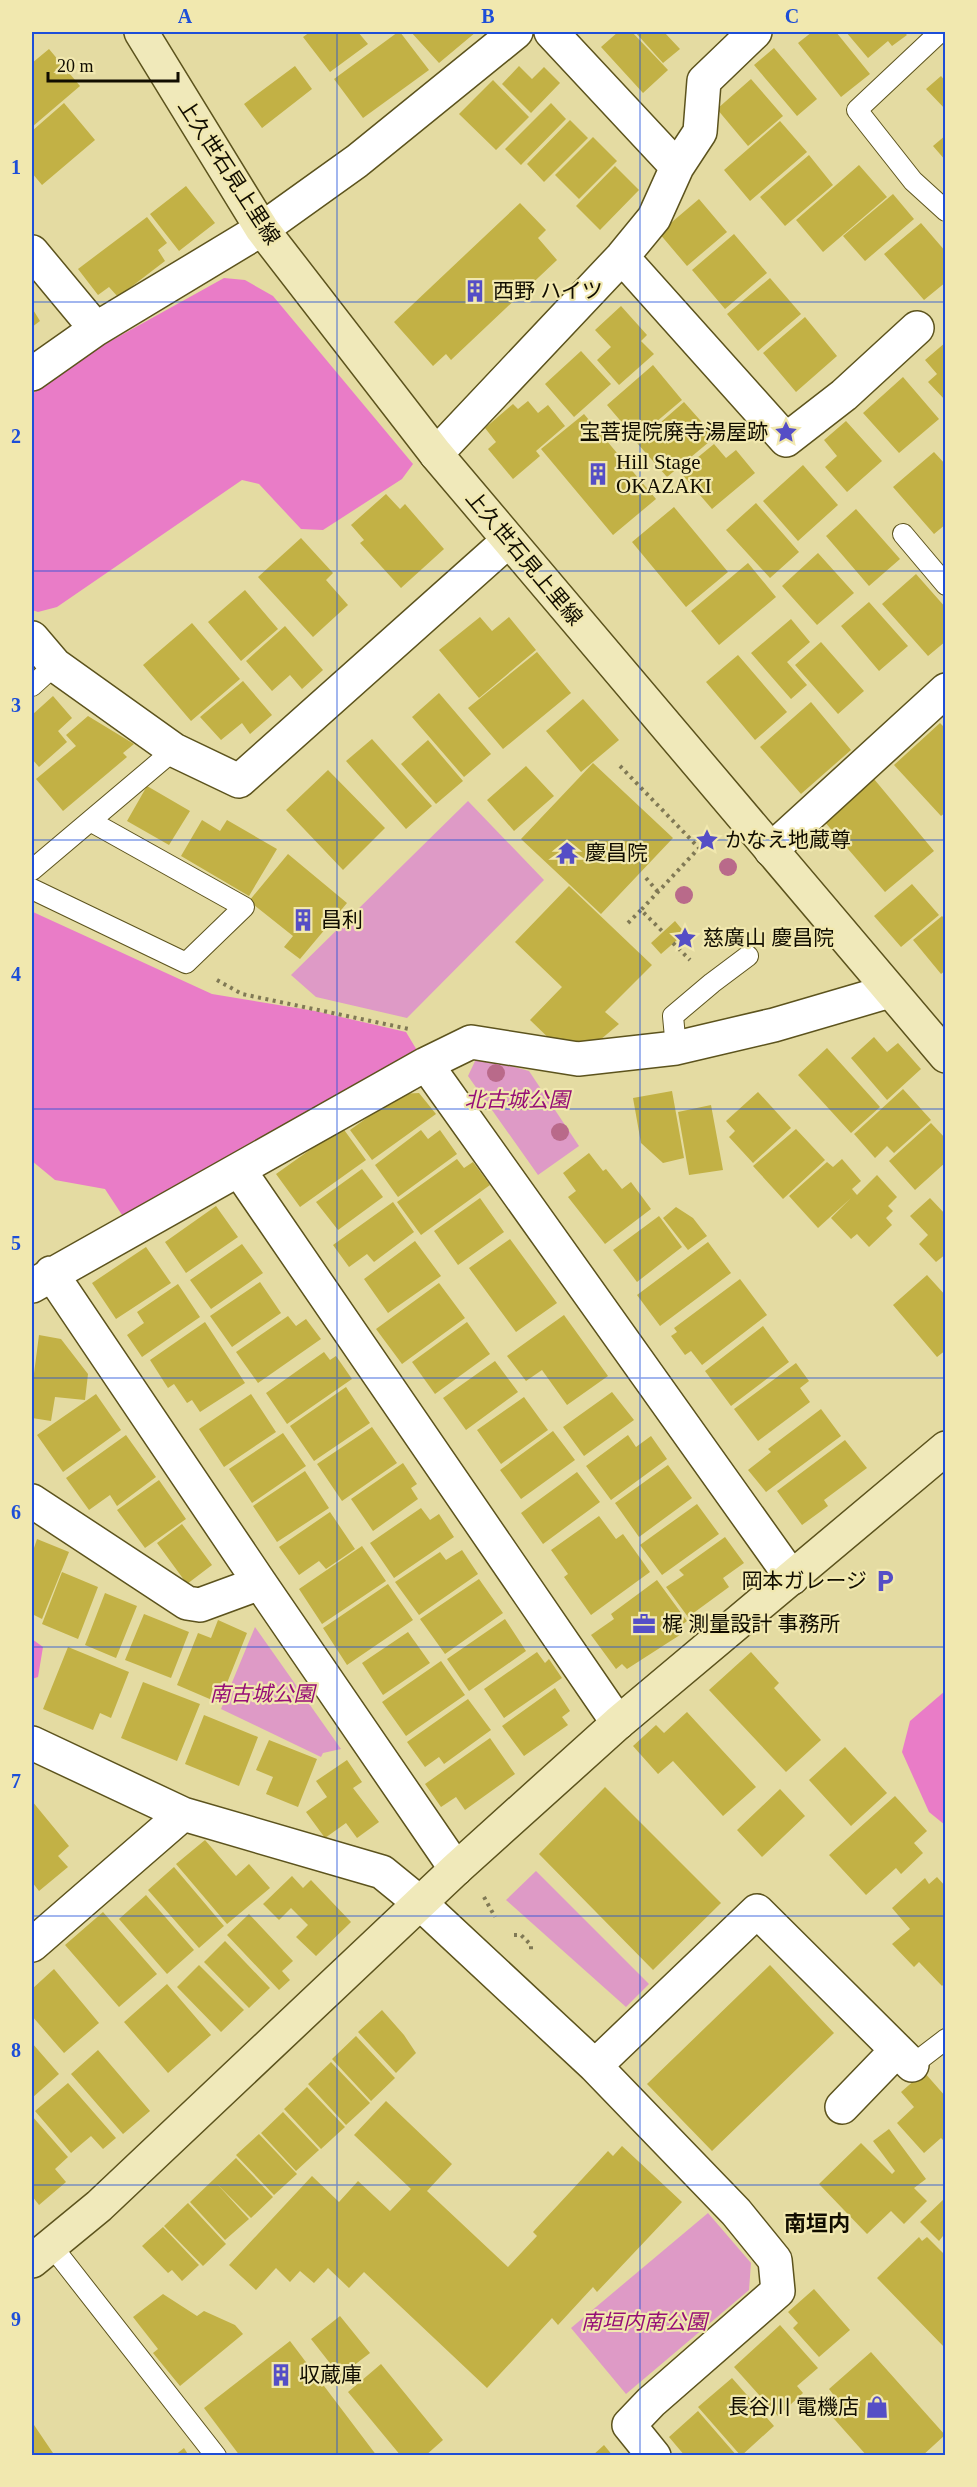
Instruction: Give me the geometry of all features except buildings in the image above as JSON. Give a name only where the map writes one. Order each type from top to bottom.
[{"type":"main road","name":"上久世石見上里線","points":[[141,32],[262,229],[436,454],[945,1056]]},
{"type":"main road","points":[[39,2250],[99,2206],[456,1869],[618,1723],[945,1449]]},
{"type":"street","points":[[32,374],[96,329],[262,229],[357,161],[516,32]]},
{"type":"street","points":[[551,32],[677,167]]},
{"type":"street","points":[[436,454],[622,257],[654,218],[677,167],[700,132],[704,81],[756,32]]},
{"type":"street","points":[[32,252],[96,329]]},
{"type":"street","points":[[622,257],[786,440],[844,395],[917,328]]},
{"type":"street","points":[[32,638],[43,676],[174,750],[239,781],[508,541]]},
{"type":"street","points":[[771,850],[945,690]]},
{"type":"street","points":[[456,1869],[260,1583],[41,1280],[426,1064],[471,1042],[578,1059],[676,1048],[774,1025],[891,992]]},
{"type":"street","points":[[426,1064],[792,1578]]},
{"type":"street","points":[[239,1170],[618,1723]]},
{"type":"street","points":[[32,1501],[187,1603],[200,1605],[260,1583]]},
{"type":"street","points":[[32,1743],[183,1814],[382,1872],[420,1903],[596,2066],[736,2212],[775,2260],[778,2291],[651,2402],[629,2425],[654,2456]]},
{"type":"street","points":[[32,1945],[183,1814]]},
{"type":"street","points":[[596,2066],[757,1911],[905,2057],[842,2107]]},
{"type":"lane","points":[[940,32],[857,110],[913,181],[945,211]]},
{"type":"lane","points":[[903,534],[945,585]]},
{"type":"lane","points":[[32,870],[174,750]]},
{"type":"lane","points":[[32,889],[186,963],[244,907],[90,821]]},
{"type":"lane","points":[[676,1048],[673,1016],[712,982],[748,956]]},
{"type":"lane","points":[[905,2057],[945,2039]]},
{"type":"lane","points":[[39,2250],[216,2456]]},
{"type":"path","points":[[620,766],[699,848],[628,923]]},
{"type":"path","points":[[646,878],[658,892]]},
{"type":"path","points":[[641,910],[663,932]]},
{"type":"path","points":[[673,944],[678,948]]},
{"type":"path","points":[[186,963],[242,994],[471,1042]]},
{"type":"green space","points":[[468,801],[544,880],[407,1018],[316,997],[291,975]]},
{"type":"green space","name":"北古城公園","points":[[477,1057],[529,1071],[579,1146],[538,1175],[468,1076]]},
{"type":"green space","name":"南古城公園","points":[[255,1627],[341,1749],[323,1753],[321,1757],[221,1709]]},
{"type":"green space","points":[[536,1871],[649,1984],[626,2007],[506,1900]]},
{"type":"green space","name":"南垣内南公園","points":[[708,2213],[751,2263],[749,2290],[626,2394],[571,2328]]},
{"type":"shaded area","points":[[224,278],[245,280],[273,296],[413,464],[402,479],[323,530],[301,529],[259,484],[242,480],[57,607],[38,612],[32,610],[32,394],[98,348]]},
{"type":"shaded area","points":[[33,912],[212,994],[315,1011],[406,1032],[418,1052],[124,1218],[105,1189],[55,1180],[32,1161]]},
{"type":"shaded area","points":[[32,1639],[43,1647],[38,1677],[32,1679]]},
{"type":"shaded area","points":[[945,1691],[945,1825],[929,1812],[902,1752],[910,1721]]},
{"type":"place","name":"西野 ハイツ","points":[[475,291]]},
{"type":"place","name":"宝菩提院廃寺湯屋跡","points":[[786,432]]},
{"type":"place","name":"Hill Stage OKAZAKI","points":[[598,474]]},
{"type":"place","name":"かなえ地蔵尊","points":[[707,840]]},
{"type":"place","name":"慶昌院","points":[[567,853]]},
{"type":"place","name":"昌利","points":[[303,920]]},
{"type":"place","name":"慈廣山 慶昌院","points":[[685,938]]},
{"type":"place","name":"岡本ガレージ","points":[[885,1581]]},
{"type":"place","name":"梶 測量設計 事務所","points":[[644,1624]]},
{"type":"place","name":"収蔵庫","points":[[281,2375]]},
{"type":"place","name":"長谷川 電機店","points":[[877,2407]]},
{"type":"district","name":"南垣内","points":[[817,2223]]}]
